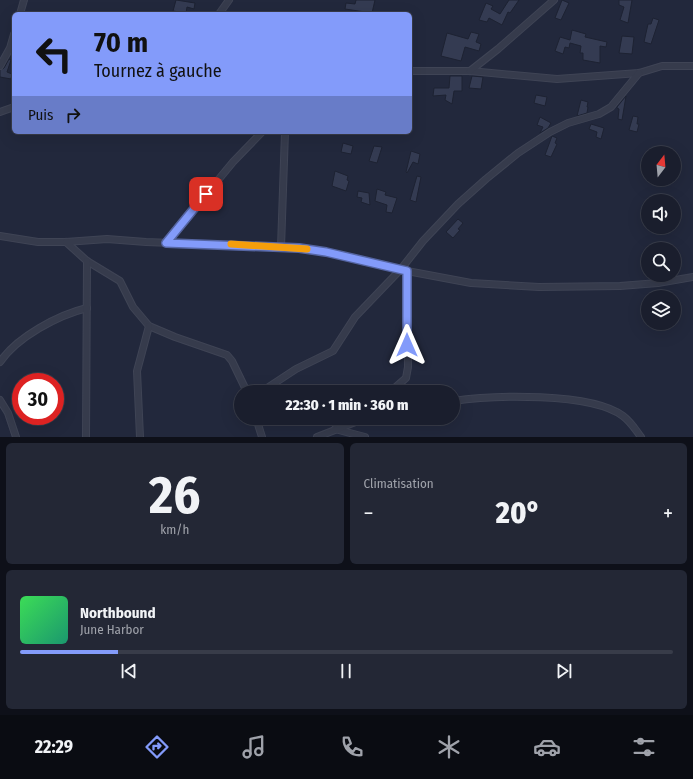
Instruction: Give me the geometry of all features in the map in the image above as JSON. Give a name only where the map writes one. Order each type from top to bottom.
[{"type":"street","points":[[21,12],[24,0]]},
{"type":"street","points":[[220,12],[229,0]]},
{"type":"street","points":[[470,71],[498,49],[554,0]]},
{"type":"street","points":[[0,66],[10,48],[12,41]]},
{"type":"street","points":[[412,71],[470,71],[558,78],[639,73],[662,66],[693,66]]},
{"type":"street","points":[[272,385],[296,369],[334,351],[355,317],[404,270],[423,241],[458,204],[486,179],[518,154],[550,132],[568,123],[599,114],[611,107],[639,73]]},
{"type":"street","points":[[0,112],[12,107]]},
{"type":"street","points":[[166,243],[237,157],[260,134]]},
{"type":"street","points":[[281,247],[285,134]]},
{"type":"street","points":[[0,236],[38,242],[66,242],[107,239],[166,243],[281,247],[326,252],[470,283],[539,287],[620,286],[658,284],[693,277]]},
{"type":"street","points":[[66,242],[87,261],[123,284],[133,307],[149,326],[175,337],[227,355],[232,361],[244,385]]},
{"type":"street","points":[[86,437],[87,261]]},
{"type":"street","points":[[398,385],[406,378],[408,367],[404,270]]},
{"type":"street","points":[[0,362],[15,344],[34,332],[66,314],[87,308]]},
{"type":"street","points":[[140,437],[137,371],[149,326]]},
{"type":"street","points":[[460,400],[491,398],[573,400],[604,407],[622,415],[641,437]]},
{"type":"street","points":[[0,400],[8,413],[16,437]]},
{"type":"street","points":[[258,425],[262,437]]},
{"type":"street","points":[[317,437],[345,425]]},
{"type":"street","points":[[335,429],[366,437]]},
{"type":"building","points":[[176,0],[195,3],[194,9],[187,7],[186,12],[173,11]]},
{"type":"building","points":[[356,0],[375,0],[372,12],[345,9],[346,3],[355,4]]},
{"type":"building","points":[[509,0],[519,0],[510,13],[508,12],[502,25],[489,18],[487,22],[479,20],[486,3],[493,6],[491,9],[500,14]]},
{"type":"building","points":[[562,0],[569,3],[561,20],[555,18]]},
{"type":"building","points":[[619,0],[632,0],[628,23],[620,20],[624,7],[619,5]]},
{"type":"building","points":[[653,18],[659,20],[651,44],[644,42],[648,24],[651,24]]},
{"type":"building","points":[[572,30],[586,34],[585,37],[607,42],[606,47],[600,46],[600,63],[583,60],[583,53],[580,53],[581,46],[570,43],[569,48],[565,47],[563,54],[555,51],[560,37],[570,40]]},
{"type":"building","points":[[471,32],[479,34],[476,42],[481,44],[479,51],[465,47],[461,61],[441,56],[447,33],[468,39]]},
{"type":"building","points":[[622,36],[634,37],[632,54],[619,53]]},
{"type":"building","points":[[9,59],[11,60],[7,72],[12,74],[11,79],[0,77],[0,70],[4,68]]},
{"type":"building","points":[[450,76],[462,76],[462,91],[454,91],[452,104],[445,100],[446,95],[433,96],[434,88],[449,88]]},
{"type":"building","points":[[472,76],[483,77],[481,89],[469,88]]},
{"type":"building","points":[[536,95],[547,97],[545,106],[534,103]]},
{"type":"building","points":[[626,96],[622,120],[618,119],[619,109],[617,107]]},
{"type":"building","points":[[581,100],[588,102],[587,113],[577,116]]},
{"type":"building","points":[[633,116],[638,117],[637,124],[639,124],[637,132],[629,130]]},
{"type":"building","points":[[540,117],[551,123],[548,128],[540,133],[543,127],[537,125]]},
{"type":"building","points":[[591,124],[604,128],[601,139],[596,137],[597,132],[589,129]]},
{"type":"building","points":[[552,136],[557,138],[555,143],[557,144],[551,157],[545,155]]},
{"type":"building","points":[[343,143],[353,146],[351,154],[341,152]]},
{"type":"building","points":[[374,146],[382,147],[377,163],[369,161]]},
{"type":"building","points":[[411,151],[420,154],[418,164],[413,162],[407,173],[406,172]]},
{"type":"building","points":[[335,171],[348,176],[347,180],[349,181],[346,191],[332,186]]},
{"type":"building","points":[[417,176],[421,177],[416,202],[410,200]]},
{"type":"building","points":[[377,189],[386,192],[385,195],[397,198],[392,213],[386,212],[387,205],[375,201]]},
{"type":"building","points":[[358,191],[369,193],[370,205],[361,202],[362,198],[357,197]]},
{"type":"building","points":[[458,219],[463,223],[458,229],[460,230],[453,238],[446,232]]},
{"type":"slow traffic","points":[[231,244],[307,249]]},
{"type":"route","points":[[206,194],[166,243],[204,243],[299,248],[326,252],[407,271],[407,345]]}]
